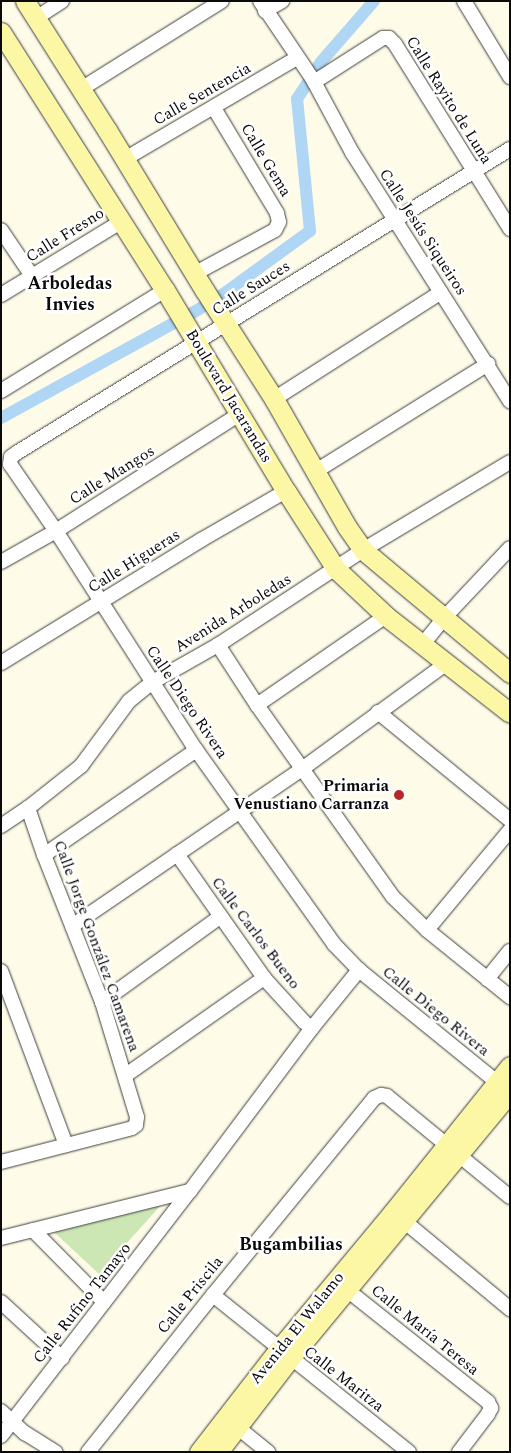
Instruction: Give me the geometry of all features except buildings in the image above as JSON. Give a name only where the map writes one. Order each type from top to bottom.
[{"type":"main road","points":[[25,1],[194,274],[274,399],[347,527],[364,550],[510,673]]},
{"type":"main road","name":"Boulevard Jacarandas","points":[[1,32],[122,221],[286,491],[336,569],[386,616],[510,713]]},
{"type":"main road","name":"Avenida El Walamo","points":[[199,1452],[231,1422],[453,1149],[506,1090],[510,1066]]},
{"type":"main road","name":"Avenida El Walamo","points":[[218,1452],[231,1422]]},
{"type":"street","points":[[36,18],[62,1]]},
{"type":"street","points":[[81,90],[222,1]]},
{"type":"street","points":[[263,6],[282,1]]},
{"type":"street","points":[[464,1],[510,78]]},
{"type":"street","name":"Calle Jesús Siqueiros","points":[[263,6],[311,77],[353,154],[394,221],[510,400]]},
{"type":"street","name":"Calle Rayito de Luna","points":[[311,77],[383,38],[389,38],[395,44],[510,229]]},
{"type":"street","name":"Calle Sentencia","points":[[124,160],[297,58]]},
{"type":"street","name":"Calle Gema","points":[[194,274],[275,230],[279,222],[277,213],[214,108]]},
{"type":"street","name":"Calle Sauces","points":[[11,457],[196,343],[221,317],[394,221],[510,149]]},
{"type":"street","name":"Calle Fresno","points":[[1,295],[122,221]]},
{"type":"street","points":[[1,230],[32,276]]},
{"type":"street","points":[[1,391],[165,290]]},
{"type":"street","points":[[274,399],[441,292]]},
{"type":"street","points":[[316,471],[488,364]]},
{"type":"street","name":"Calle Mangos","points":[[1,562],[56,531],[240,414]]},
{"type":"street","name":"Calle Diego Rivera","points":[[11,457],[10,464],[56,531],[196,750],[334,944],[358,970],[506,1090]]},
{"type":"street","name":"Avenida Arboledas","points":[[1,826],[28,808],[81,766],[129,701],[152,683],[218,645],[364,550],[510,462]]},
{"type":"street","name":"Calle Higueras","points":[[1,662],[201,540],[286,491]]},
{"type":"street","points":[[423,644],[444,618],[510,548]]},
{"type":"street","points":[[256,705],[386,616]]},
{"type":"street","points":[[218,645],[256,705],[393,897],[427,930],[510,997]]},
{"type":"street","points":[[72,926],[302,769],[447,663]]},
{"type":"street","points":[[378,712],[510,820]]},
{"type":"street","points":[[44,855],[196,750]]},
{"type":"street","name":"Calle Jorge González Camarena","points":[[28,808],[44,855],[102,1002],[126,1075],[137,1117],[136,1125],[132,1128],[66,1145]]},
{"type":"street","points":[[427,930],[510,830]]},
{"type":"street","name":"Calle Carlos Bueno","points":[[177,854],[264,978],[304,1022],[312,1028]]},
{"type":"street","points":[[102,1002],[220,917]]},
{"type":"street","points":[[487,979],[510,951]]},
{"type":"street","name":"Calle Rufino Tamayo","points":[[1,1436],[358,970]]},
{"type":"street","points":[[1,971],[66,1145],[1,1162]]},
{"type":"street","points":[[126,1075],[264,978]]},
{"type":"street","name":"Calle Priscila","points":[[88,1452],[212,1294],[374,1098],[381,1095],[387,1096],[453,1149]]},
{"type":"street","points":[[453,1149],[510,1197]]},
{"type":"street","points":[[1,1238],[190,1191]]},
{"type":"street","points":[[398,1217],[510,1309]]},
{"type":"street","points":[[33,1230],[104,1302]]},
{"type":"street","name":"Calle María Teresa","points":[[342,1286],[488,1402],[491,1408],[459,1452]]},
{"type":"street","name":"Calle Maritza","points":[[212,1294],[409,1452]]},
{"type":"street","points":[[1,1302],[62,1358]]},
{"type":"street","points":[[1,1411],[25,1433],[56,1452]]},
{"type":"street","points":[[231,1422],[268,1452]]},
{"type":"green space","points":[[161,1205],[99,1274],[54,1232]]},
{"type":"waterway","points":[[1,418],[199,309],[226,292],[310,231],[297,99],[321,62],[374,1]]},
{"type":"place","name":"Primaria Venustiano Carranza","points":[[399,795]]},
{"type":"district","name":"Arboledas Invies","points":[[70,295]]},
{"type":"district","name":"Bugambilias","points":[[291,1245]]}]
